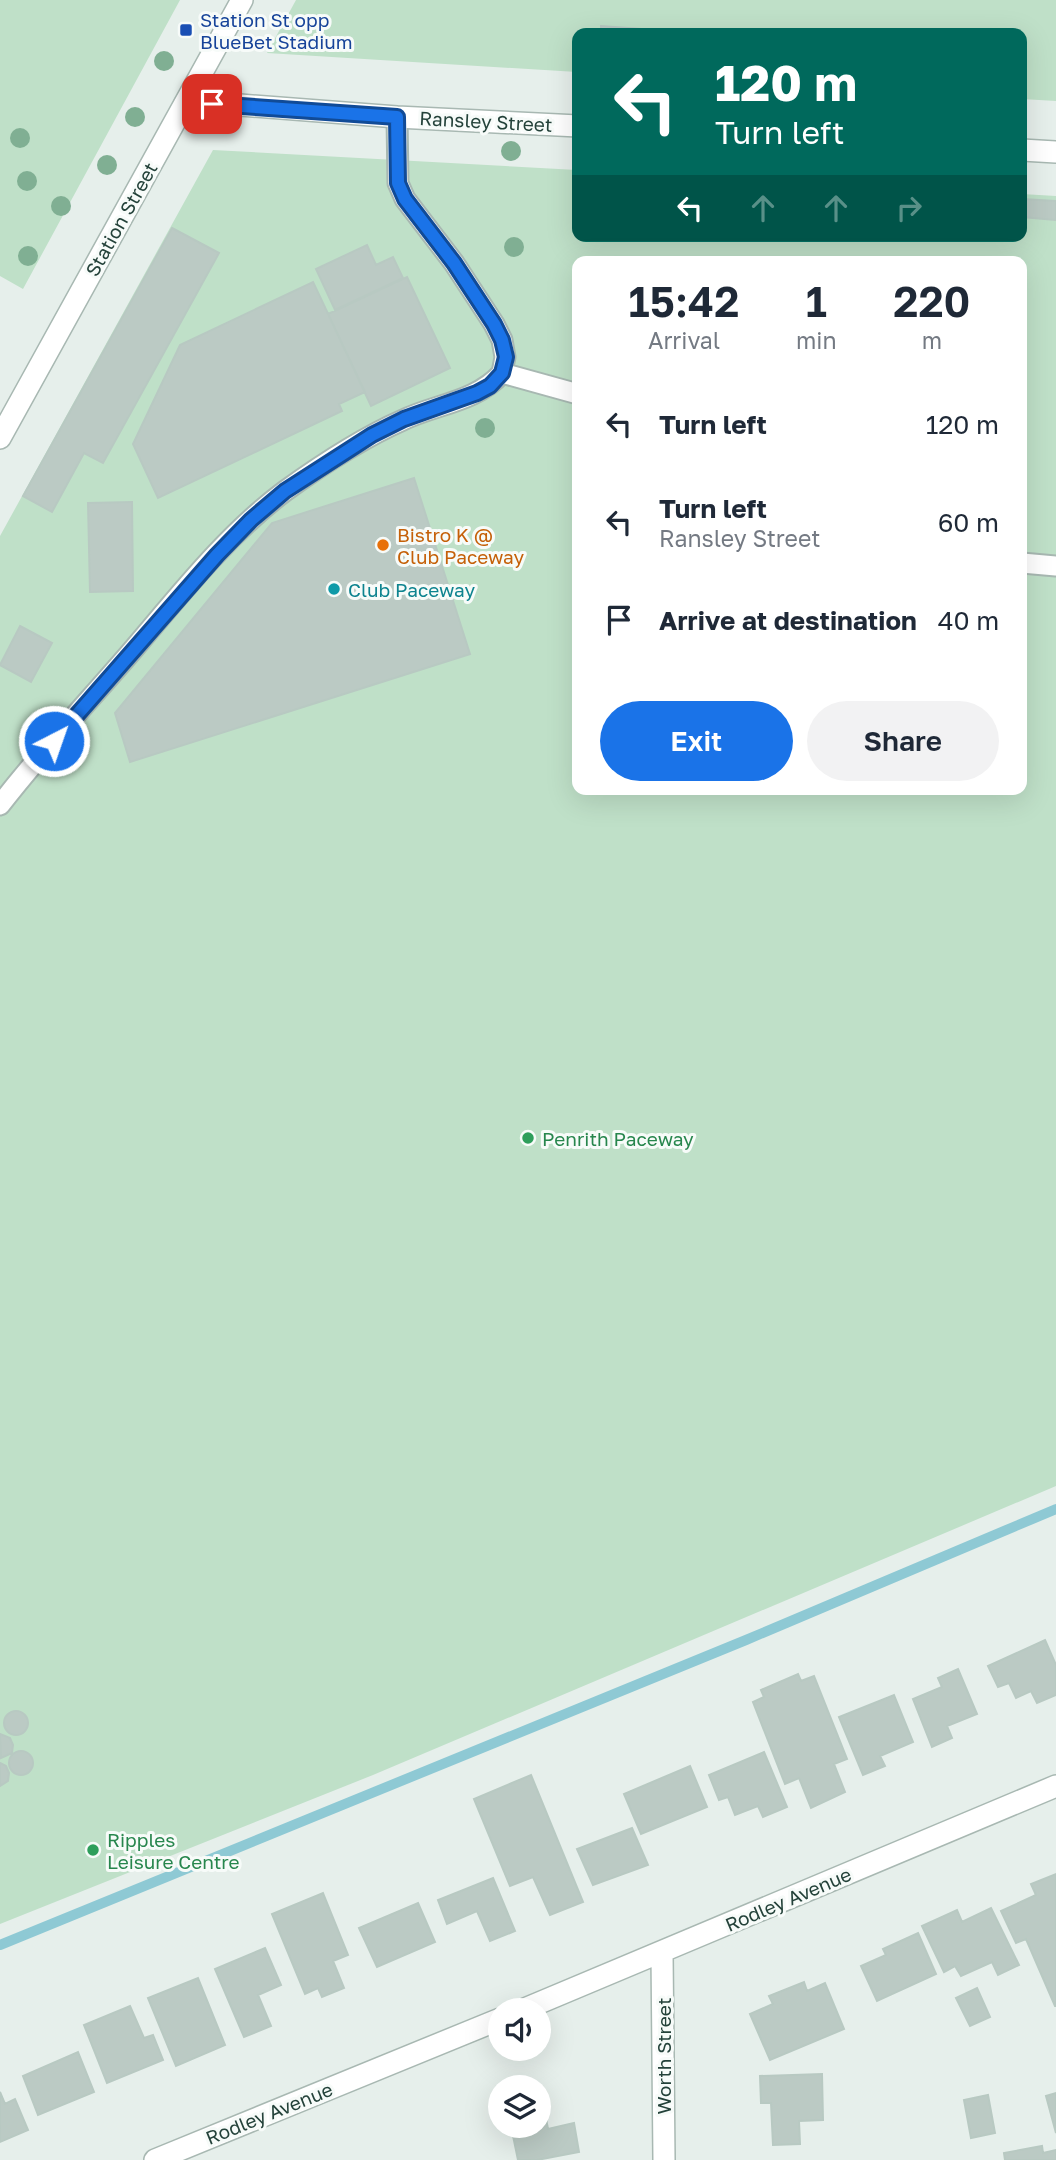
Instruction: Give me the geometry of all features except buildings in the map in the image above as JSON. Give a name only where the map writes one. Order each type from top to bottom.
[{"type":"street","name":"Station Street","points":[[0,438],[242,0]]},
{"type":"street","name":"Ransley Street","points":[[185,104],[572,126]]},
{"type":"street","points":[[1027,150],[1056,152]]},
{"type":"street","name":"Rodley Avenue","points":[[551,1998],[1056,1786]]},
{"type":"street","name":"Worth Street","points":[[662,1953],[664,2160]]},
{"type":"street","name":"Rodley Avenue","points":[[155,2160],[488,2024]]},
{"type":"lane","points":[[0,805],[158,621],[251,520],[285,491],[372,435],[404,419],[477,393],[490,386],[502,373],[506,357],[494,324],[454,263],[405,199],[398,183],[397,117]]},
{"type":"lane","points":[[502,373],[572,392]]},
{"type":"lane","points":[[1027,563],[1056,566]]},
{"type":"green space","points":[[0,0],[180,0],[23,289],[0,276]]},
{"type":"green space","points":[[296,0],[1056,0],[1056,101],[1027,99],[1027,28],[572,28],[572,72],[267,53]]},
{"type":"green space","name":"Penrith Paceway","points":[[213,150],[572,170],[572,242],[1027,242],[1027,194],[1056,196],[1056,1486],[373,1775],[0,1924],[0,536]]},
{"type":"waterway","points":[[0,1945],[746,1640],[1056,1509]]},
{"type":"place","name":"Station St opp BlueBet Stadium","points":[[186,30]]},
{"type":"place","name":"Bistro K @ Club Paceway","points":[[383,545]]},
{"type":"place","name":"Club Paceway","points":[[334,589]]},
{"type":"place","name":"Penrith Paceway","points":[[528,1138]]},
{"type":"place","name":"Ripples Leisure Centre","points":[[93,1850]]},
{"type":"route","points":[[54,741],[217,555],[251,520],[285,491],[372,435],[404,419],[490,386],[502,373],[506,357],[502,340],[475,293],[405,199],[398,183],[397,117],[212,104]]}]
